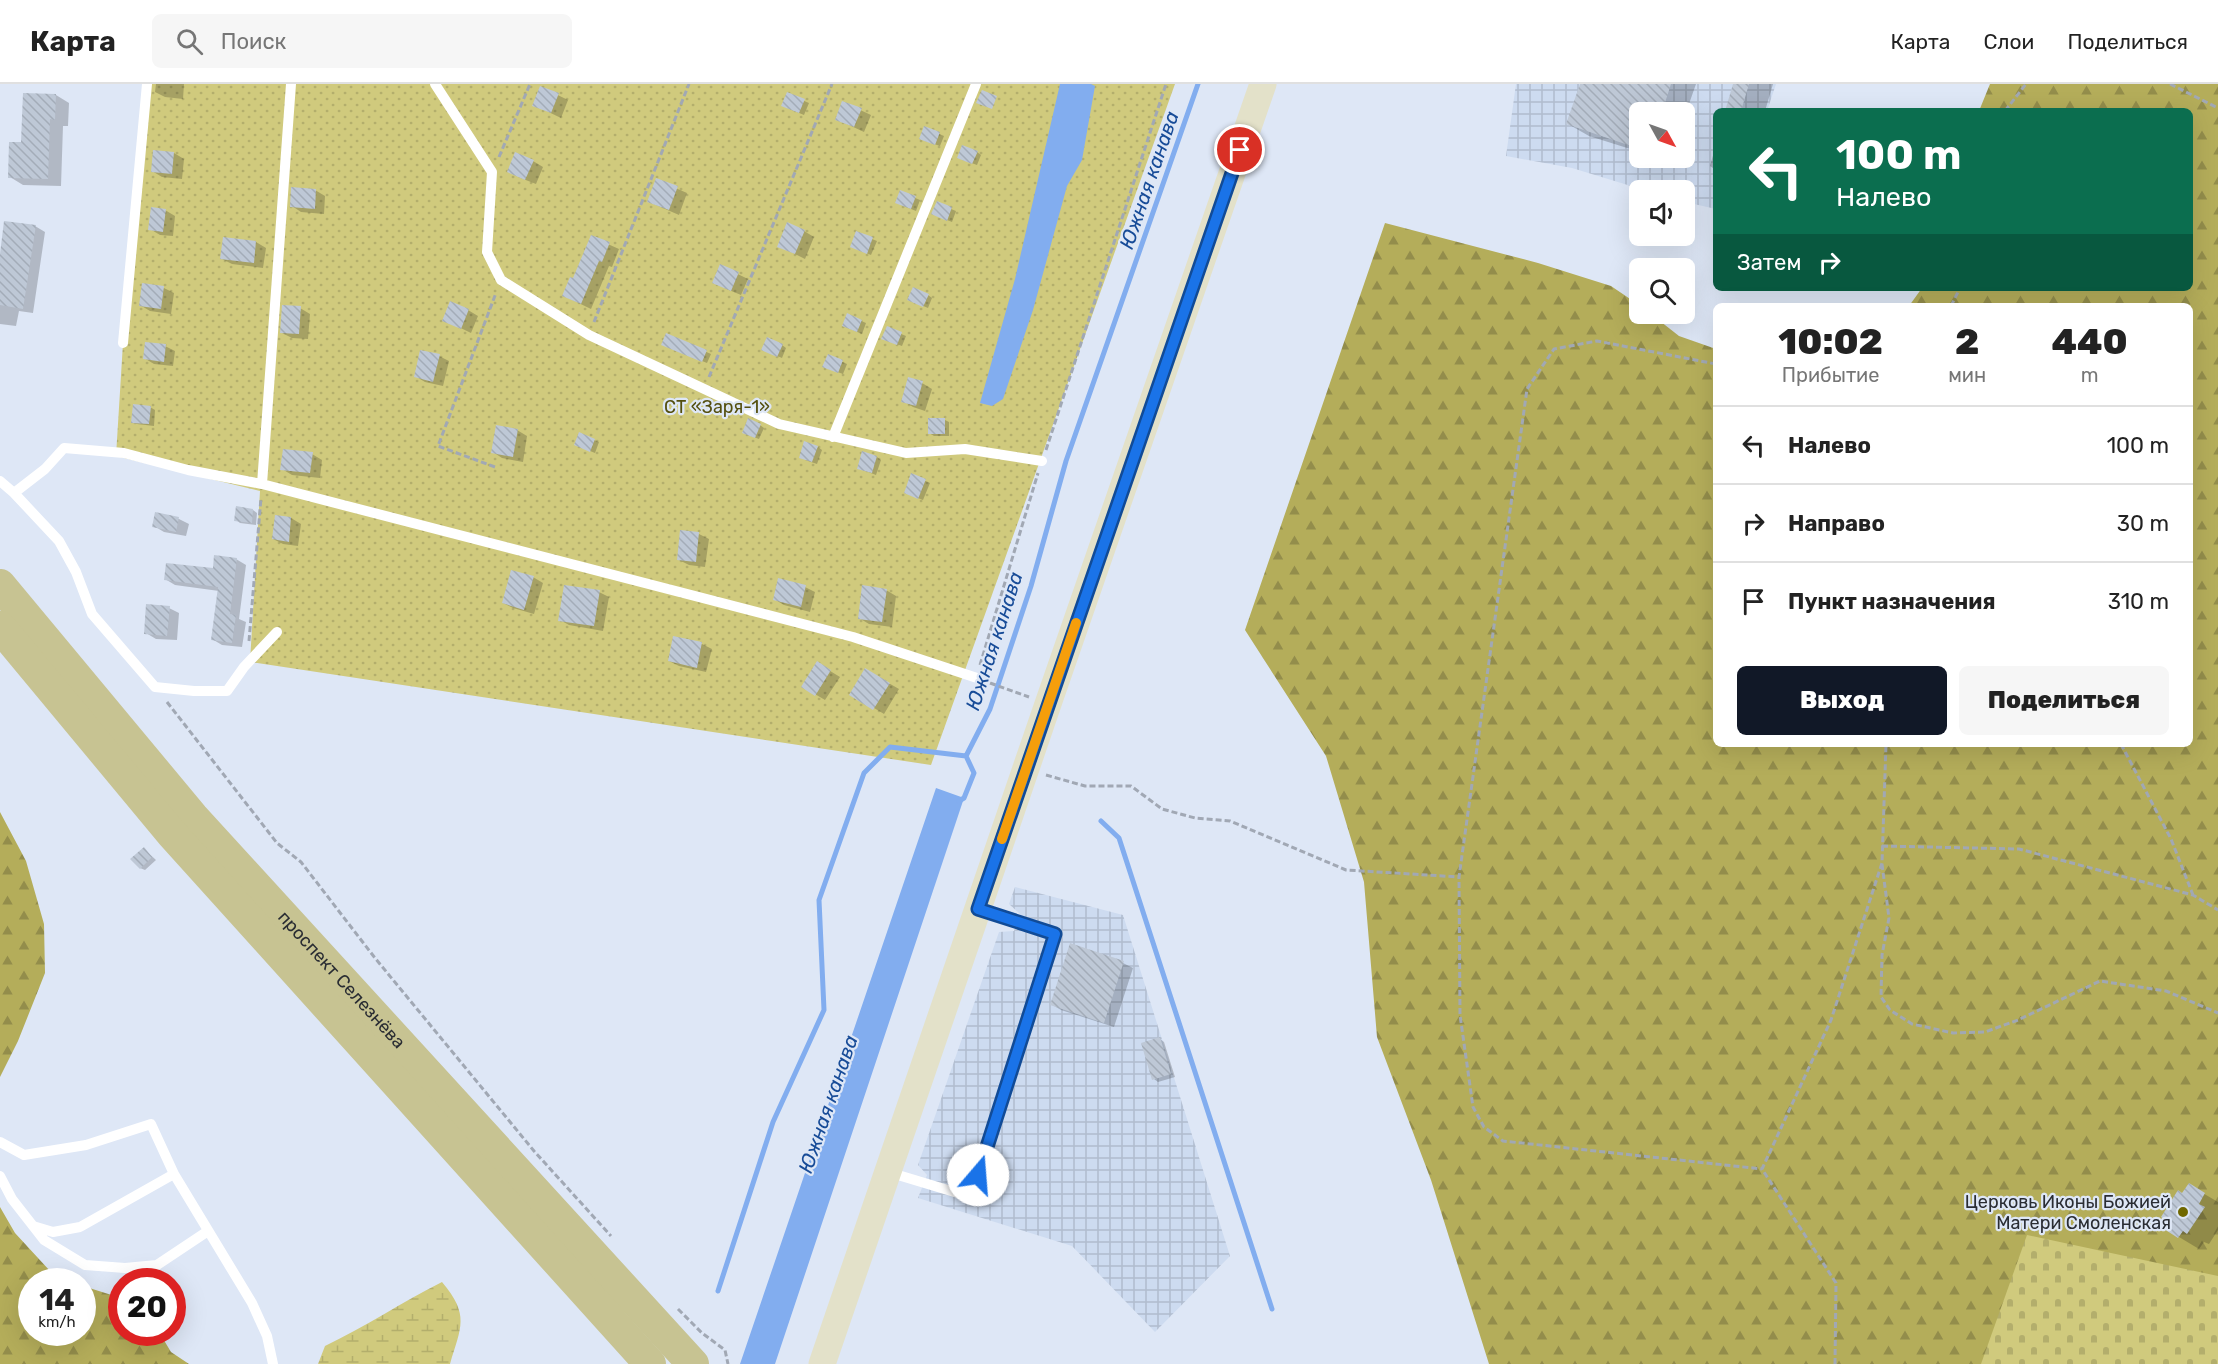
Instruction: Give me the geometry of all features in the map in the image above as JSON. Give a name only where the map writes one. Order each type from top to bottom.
[{"type":"main road","points":[[822,1364],[1263,84]]},
{"type":"main road","name":"проспект Селезнёва","points":[[0,585],[193,817],[693,1364]]},
{"type":"main road","name":"проспект Селезнёва","points":[[0,627],[172,834],[650,1364]]},
{"type":"lane","points":[[123,343],[147,84]]},
{"type":"lane","points":[[262,484],[291,84]]},
{"type":"lane","points":[[435,84],[492,172],[487,252],[501,280],[589,335],[779,424],[906,453],[965,449],[1042,461]]},
{"type":"lane","points":[[833,437],[976,84]]},
{"type":"lane","points":[[14,493],[45,469],[64,448],[124,453],[188,470],[262,484],[853,637],[976,678]]},
{"type":"lane","points":[[0,482],[14,493],[59,541],[76,572],[92,614],[155,687],[194,691],[227,691],[248,663],[277,632]]},
{"type":"lane","points":[[888,1172],[971,1197],[1055,934],[978,909]]},
{"type":"lane","points":[[0,1142],[24,1155],[86,1145],[151,1124],[174,1174],[252,1303],[267,1336],[273,1364]]},
{"type":"lane","points":[[33,1226],[53,1232],[80,1227],[174,1174]]},
{"type":"lane","points":[[0,1176],[12,1199],[44,1240],[85,1265],[125,1268],[157,1265],[208,1231]]},
{"type":"path","points":[[492,172],[530,84]]},
{"type":"path","points":[[589,335],[689,84]]},
{"type":"path","points":[[704,390],[832,84]]},
{"type":"path","points":[[1015,692],[976,678],[1042,461],[1166,84]]},
{"type":"path","points":[[2007,108],[2026,84]]},
{"type":"path","points":[[2170,84],[2218,108]]},
{"type":"path","points":[[495,467],[438,446],[501,280]]},
{"type":"path","points":[[1713,363],[1597,341],[1554,349],[1527,389],[1459,877],[1460,1015],[1473,1107],[1484,1127],[1503,1141],[1762,1169]]},
{"type":"path","points":[[248,663],[262,484]]},
{"type":"path","points":[[155,687],[276,843],[301,862],[375,958],[534,1151],[615,1240]]},
{"type":"path","points":[[1886,747],[1882,863],[1889,918],[1882,956],[1881,996],[1890,1010],[1912,1024],[1953,1033],[1985,1032],[2018,1020],[2100,981],[2166,991],[2218,1013]]},
{"type":"path","points":[[2123,747],[2170,839],[2193,895]]},
{"type":"path","points":[[1041,773],[1085,786],[1131,786],[1162,809],[1195,818],[1230,821],[1346,870],[1459,877]]},
{"type":"path","points":[[1882,846],[2019,849],[2193,895],[2218,910]]},
{"type":"path","points":[[1762,1169],[1831,1020],[1882,863]]},
{"type":"path","points":[[1762,1169],[1836,1283],[1835,1364]]},
{"type":"path","points":[[674,1304],[702,1333],[725,1350],[728,1364]]},
{"type":"shaded area","points":[[1516,84],[1776,84],[1768,108],[1713,108],[1713,208],[1695,204],[1695,180],[1629,180],[1629,185],[1572,168],[1506,156]]},
{"type":"shaded area","points":[[1015,887],[1123,915],[1230,1256],[1155,1332],[1072,1246],[918,1198],[927,1175],[918,1165],[999,932],[1014,931],[1020,914],[1009,904]]},
{"type":"green space","name":"СТ «Заря-1»","points":[[150,84],[1175,84],[931,765],[250,662],[260,491],[116,456],[123,343]]},
{"type":"green space","points":[[1990,84],[2218,84],[2218,1364],[1489,1364],[1431,1180],[1377,1037],[1364,882],[1326,756],[1245,630],[1385,223],[1538,263],[1611,286],[1629,298],[1629,324],[1664,324],[1679,336],[1713,348],[1713,747],[2193,747],[2193,303],[1911,303],[1920,291],[2193,291],[2193,108],[1980,108]]},
{"type":"green space","points":[[0,812],[26,861],[44,924],[45,973],[18,1041],[0,1077]]},
{"type":"green space","points":[[0,1207],[15,1233],[47,1268],[18,1268],[18,1346],[96,1346],[96,1290],[108,1294],[108,1346],[167,1346],[171,1352],[189,1364],[0,1364]]},
{"type":"green space","points":[[2027,1235],[2218,1276],[2218,1364],[1981,1364]]},
{"type":"green space","points":[[442,1282],[457,1304],[461,1321],[450,1364],[318,1364],[325,1346]]},
{"type":"water","points":[[1060,84],[1095,86],[1082,160],[1067,186],[1033,310],[1003,399],[992,406],[980,403],[1015,279]]},
{"type":"water","points":[[936,788],[964,798],[775,1364],[740,1364]]},
{"type":"building","points":[[1580,84],[1671,84],[1665,102],[1629,102],[1629,145],[1566,124]]},
{"type":"building","points":[[1733,84],[1749,84],[1742,108],[1726,108]]},
{"type":"building","points":[[540,86],[559,93],[551,113],[532,106]]},
{"type":"building","points":[[982,90],[997,96],[992,109],[976,103]]},
{"type":"building","points":[[787,92],[805,99],[799,113],[781,106]]},
{"type":"building","points":[[23,93],[56,94],[55,120],[50,119],[48,179],[8,178],[9,142],[21,142]]},
{"type":"building","points":[[842,101],[862,108],[854,127],[835,120]]},
{"type":"building","points":[[924,126],[940,132],[935,145],[919,139]]},
{"type":"building","points":[[962,145],[978,151],[972,164],[957,158]]},
{"type":"building","points":[[153,150],[174,152],[172,174],[151,172]]},
{"type":"building","points":[[515,152],[534,160],[525,180],[507,172]]},
{"type":"building","points":[[656,178],[678,186],[669,210],[647,202]]},
{"type":"building","points":[[291,187],[316,189],[315,209],[290,207]]},
{"type":"building","points":[[900,190],[916,196],[911,209],[895,203]]},
{"type":"building","points":[[937,201],[952,207],[947,221],[931,214]]},
{"type":"building","points":[[151,207],[166,209],[163,232],[148,230]]},
{"type":"building","points":[[4,221],[36,225],[23,309],[0,305],[0,254]]},
{"type":"building","points":[[787,222],[805,230],[795,254],[777,247]]},
{"type":"building","points":[[856,231],[873,237],[867,254],[850,247]]},
{"type":"building","points":[[591,235],[610,242],[602,262],[599,261],[581,304],[562,296],[570,277],[573,278]]},
{"type":"building","points":[[223,237],[256,241],[254,263],[220,259]]},
{"type":"building","points":[[720,264],[739,272],[731,291],[712,283]]},
{"type":"building","points":[[142,283],[164,286],[161,309],[139,306]]},
{"type":"building","points":[[913,287],[929,294],[923,307],[907,300]]},
{"type":"building","points":[[450,301],[469,309],[461,329],[442,321]]},
{"type":"building","points":[[282,305],[301,306],[299,334],[280,333]]},
{"type":"building","points":[[847,313],[862,320],[857,332],[842,326]]},
{"type":"building","points":[[887,326],[902,332],[897,345],[881,339]]},
{"type":"building","points":[[666,333],[707,350],[702,362],[661,345]]},
{"type":"building","points":[[767,337],[783,344],[777,357],[761,350]]},
{"type":"building","points":[[145,342],[166,344],[164,362],[143,359]]},
{"type":"building","points":[[420,350],[440,354],[433,382],[414,377]]},
{"type":"building","points":[[828,354],[843,360],[838,373],[822,367]]},
{"type":"building","points":[[908,377],[923,381],[916,406],[901,402]]},
{"type":"building","points":[[133,404],[151,406],[149,424],[131,423]]},
{"type":"building","points":[[748,418],[761,424],[755,438],[742,433]]},
{"type":"building","points":[[928,418],[945,418],[945,434],[928,434]]},
{"type":"building","points":[[496,425],[518,429],[513,457],[491,453]]},
{"type":"building","points":[[579,432],[595,439],[590,452],[574,445]]},
{"type":"building","points":[[804,441],[818,446],[812,462],[799,458]]},
{"type":"building","points":[[283,449],[313,452],[310,473],[280,470]]},
{"type":"building","points":[[862,451],[877,456],[872,473],[857,469]]},
{"type":"building","points":[[911,473],[926,479],[918,499],[904,493]]},
{"type":"building","points":[[236,506],[253,509],[252,523],[234,521]]},
{"type":"building","points":[[155,512],[179,517],[176,532],[152,527]]},
{"type":"building","points":[[275,515],[291,517],[289,542],[272,539]]},
{"type":"building","points":[[680,530],[699,532],[696,562],[677,560]]},
{"type":"building","points":[[214,555],[237,558],[230,614],[236,615],[232,643],[211,640],[218,587],[164,580],[166,563],[213,568]]},
{"type":"building","points":[[511,570],[534,576],[524,610],[502,603]]},
{"type":"building","points":[[778,578],[806,585],[801,607],[773,600]]},
{"type":"building","points":[[564,585],[600,590],[594,626],[558,621]]},
{"type":"building","points":[[862,585],[887,589],[882,622],[858,619]]},
{"type":"building","points":[[146,604],[170,606],[167,636],[144,634]]},
{"type":"building","points":[[673,636],[702,642],[697,668],[668,661]]},
{"type":"building","points":[[817,661],[831,670],[815,696],[801,687]]},
{"type":"building","points":[[865,668],[890,683],[873,710],[849,695]]},
{"type":"building","points":[[144,847],[152,857],[140,869],[130,859]]},
{"type":"building","points":[[1070,943],[1124,961],[1104,1023],[1050,1005]]},
{"type":"building","points":[[1160,1037],[1171,1074],[1152,1080],[1141,1043]]},
{"type":"building","name":"Церковь Иконы Божией Матери Смоленская","points":[[2189,1183],[2205,1193],[2199,1204],[2205,1207],[2187,1234],[2183,1231],[2178,1238],[2161,1227],[2165,1220],[2161,1217],[2178,1190],[2182,1193]]},
{"type":"waterway","name":"Южная канава","points":[[959,801],[964,798],[974,773],[966,756],[990,709],[1031,586],[1066,461],[1198,84]]},
{"type":"waterway","points":[[718,1291],[773,1122],[824,1010],[819,900],[864,773],[890,747],[966,756]]},
{"type":"waterway","points":[[1101,821],[1119,838],[1272,1309]]},
{"type":"slow traffic","points":[[1002,839],[1076,623]]},
{"type":"place","name":"Церковь Иконы Божией Матери Смоленская","points":[[2183,1212]]},
{"type":"route","points":[[978,1175],[1055,934],[978,909],[1240,150]]}]
